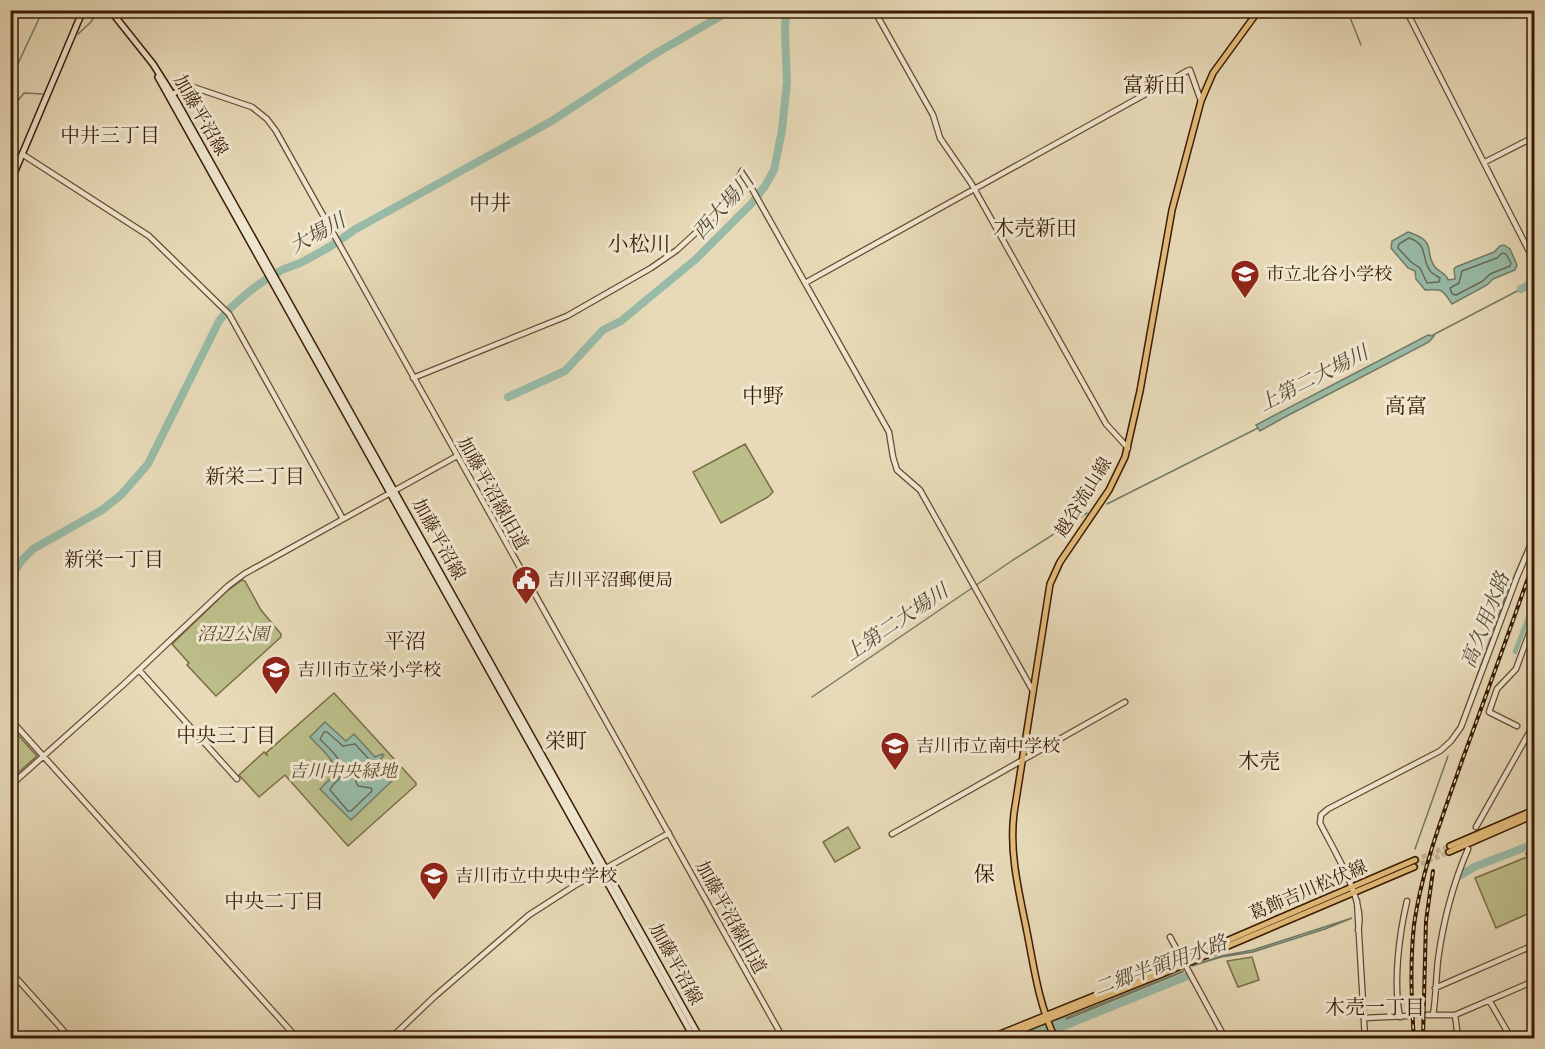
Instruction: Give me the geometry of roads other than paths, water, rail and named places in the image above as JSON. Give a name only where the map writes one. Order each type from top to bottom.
[{"type":"main road","points":[[10,183],[83,10]]},
{"type":"main road","name":"加藤平沼線","points":[[110,10],[147,57],[171,95],[393,491],[694,1038]]},
{"type":"main road","name":"越谷流山線","points":[[1054,1036],[1040,1000],[1014,864],[1013,822],[1052,576],[1109,490],[1128,448],[1172,210],[1201,100],[1213,73],[1259,10]]},
{"type":"main road","points":[[1534,810],[1450,849],[1534,815]]},
{"type":"main road","name":"葛飾吉川松伏線","points":[[1047,1020],[1185,966],[1415,864]]},
{"type":"main road","name":"加藤平沼線","points":[[603,870],[700,1038]]},
{"type":"main road","points":[[990,1038],[1047,1020]]},
{"type":"main road","points":[[1001,1038],[1047,1020]]},
{"type":"street","points":[[874,10],[933,116],[940,138],[974,189],[1090,397],[1106,424],[1128,448]]},
{"type":"street","points":[[1406,10],[1534,261]]},
{"type":"street","points":[[805,283],[1187,71],[1190,70],[1201,100]]},
{"type":"street","name":"加藤平沼線旧道","points":[[171,95],[185,87],[196,88],[245,104],[258,110],[276,132],[783,1038]]},
{"type":"street","points":[[1485,162],[1534,137]]},
{"type":"street","points":[[22,154],[149,236],[229,314],[343,519]]},
{"type":"street","points":[[413,378],[567,316],[651,268],[677,250],[716,215],[724,206],[742,171],[889,432],[897,470],[920,490],[1033,691]]},
{"type":"street","points":[[10,786],[228,586],[457,456]]},
{"type":"street","points":[[1365,1038],[1360,920],[1357,901],[1320,823],[1321,815],[1328,809],[1440,751],[1456,735],[1534,537]]},
{"type":"street","points":[[1517,726],[1488,712],[1497,689],[1516,669],[1534,620]]},
{"type":"street","points":[[139,670],[237,779]]},
{"type":"street","points":[[892,834],[1125,702]]},
{"type":"street","points":[[10,719],[297,1038]]},
{"type":"street","points":[[1476,827],[1534,724]]},
{"type":"street","points":[[391,1038],[522,921],[556,897],[669,834]]},
{"type":"street","points":[[1468,849],[1456,878],[1445,921],[1430,1015],[1455,1015],[1534,981]]},
{"type":"street","points":[[1529,854],[1534,865]]},
{"type":"street","points":[[1400,1017],[1397,998],[1399,952],[1407,901]]},
{"type":"street","points":[[1170,937],[1225,1038]]},
{"type":"street","points":[[1435,988],[1534,945]]},
{"type":"street","points":[[10,972],[70,1038]]},
{"type":"street","points":[[1490,1000],[1511,1038]]},
{"type":"street","points":[[1455,1015],[1458,1038]]},
{"type":"street","points":[[1364,1018],[1407,1016]]},
{"type":"water","points":[[1408,232],[1424,239],[1435,267],[1448,280],[1455,279],[1454,269],[1456,267],[1494,252],[1504,245],[1510,249],[1517,265],[1515,270],[1493,279],[1487,285],[1452,304],[1442,291],[1425,290],[1416,279],[1415,271],[1408,268],[1391,248],[1392,241]]},
{"type":"water","points":[[1428,335],[1434,336],[1429,342],[1260,431],[1256,425]]},
{"type":"water","points":[[325,722],[346,741],[354,734],[375,757],[384,755],[379,761],[393,780],[351,820],[320,789],[336,773],[330,758],[310,737]]},
{"type":"water","points":[[1352,918],[1253,952],[1221,957],[1192,966],[1221,956],[1253,950]]},
{"type":"water","points":[[1183,972],[1053,1025],[1053,1023]]},
{"type":"waterway","points":[[10,84],[43,10]]},
{"type":"waterway","points":[[78,34],[91,22],[98,10]]},
{"type":"waterway","name":"大場川","points":[[10,578],[33,549],[102,510],[121,495],[148,464],[219,321],[247,293],[280,271],[315,255],[354,230],[550,122],[653,55],[731,10]]},
{"type":"waterway","name":"西大場川","points":[[508,397],[565,371],[603,330],[621,321],[696,259],[752,203],[765,186],[774,170],[782,130],[787,82],[786,10]]},
{"type":"waterway","points":[[1347,10],[1361,45]]},
{"type":"waterway","points":[[10,110],[24,93],[43,94]]},
{"type":"waterway","name":"上第二大場川","points":[[1521,289],[1534,282]]},
{"type":"waterway","name":"上第二大場川","points":[[1431,336],[1521,289]]},
{"type":"waterway","name":"上第二大場川","points":[[1107,504],[1258,428]]},
{"type":"waterway","name":"上第二大場川","points":[[812,697],[1013,560],[1087,513]]},
{"type":"waterway","name":"高久用水路","points":[[1461,720],[1506,595],[1534,530]]},
{"type":"waterway","points":[[1515,652],[1534,601]]},
{"type":"waterway","name":"高久用水路","points":[[1415,849],[1448,756]]},
{"type":"waterway","name":"二郷半領用水路","points":[[1461,875],[1474,867],[1534,844]]},
{"type":"waterway","points":[[1034,1038],[1185,977]]},
{"type":"waterway","name":"二郷半領用水路","points":[[1016,1038],[1062,1020]]},
{"type":"tunnel","points":[[1415,860],[1450,846]]},
{"type":"tunnel","points":[[1414,867],[1449,852]]},
{"type":"tunnel","points":[[1407,1016],[1427,1015]]},
{"type":"railway","points":[[1414,1038],[1412,953],[1414,925],[1422,882],[1441,820],[1534,561]]},
{"type":"railway","points":[[1423,1038],[1426,921],[1433,871]]},
{"type":"place","name":"市立北谷小学校","points":[[1245,300]]},
{"type":"place","name":"吉川平沼郵便局","points":[[526,606]]},
{"type":"place","name":"吉川市立栄小学校","points":[[276,696]]},
{"type":"place","name":"吉川市立南中学校","points":[[895,772]]},
{"type":"place","name":"吉川市立中央中学校","points":[[434,902]]},
{"type":"district","name":"富新田","points":[[1154,85]]},
{"type":"district","name":"中井三丁目","points":[[110,135]]},
{"type":"district","name":"中井","points":[[490,203]]},
{"type":"district","name":"木売新田","points":[[1035,228]]},
{"type":"district","name":"小松川","points":[[639,244]]},
{"type":"district","name":"中野","points":[[763,396]]},
{"type":"district","name":"高富","points":[[1406,406]]},
{"type":"district","name":"新栄二丁目","points":[[255,476]]},
{"type":"district","name":"新栄一丁目","points":[[114,559]]},
{"type":"district","name":"平沼","points":[[405,641]]},
{"type":"district","name":"中央三丁目","points":[[226,735]]},
{"type":"district","name":"栄町","points":[[566,741]]},
{"type":"district","name":"木売","points":[[1259,761]]},
{"type":"district","name":"保","points":[[984,874]]},
{"type":"district","name":"中央二丁目","points":[[274,901]]},
{"type":"district","name":"木売一丁目","points":[[1375,1007]]},
{"type":"park label","name":"沼辺公園","points":[[233,634]]},
{"type":"park label","name":"吉川中央緑地","points":[[343,771]]}]
